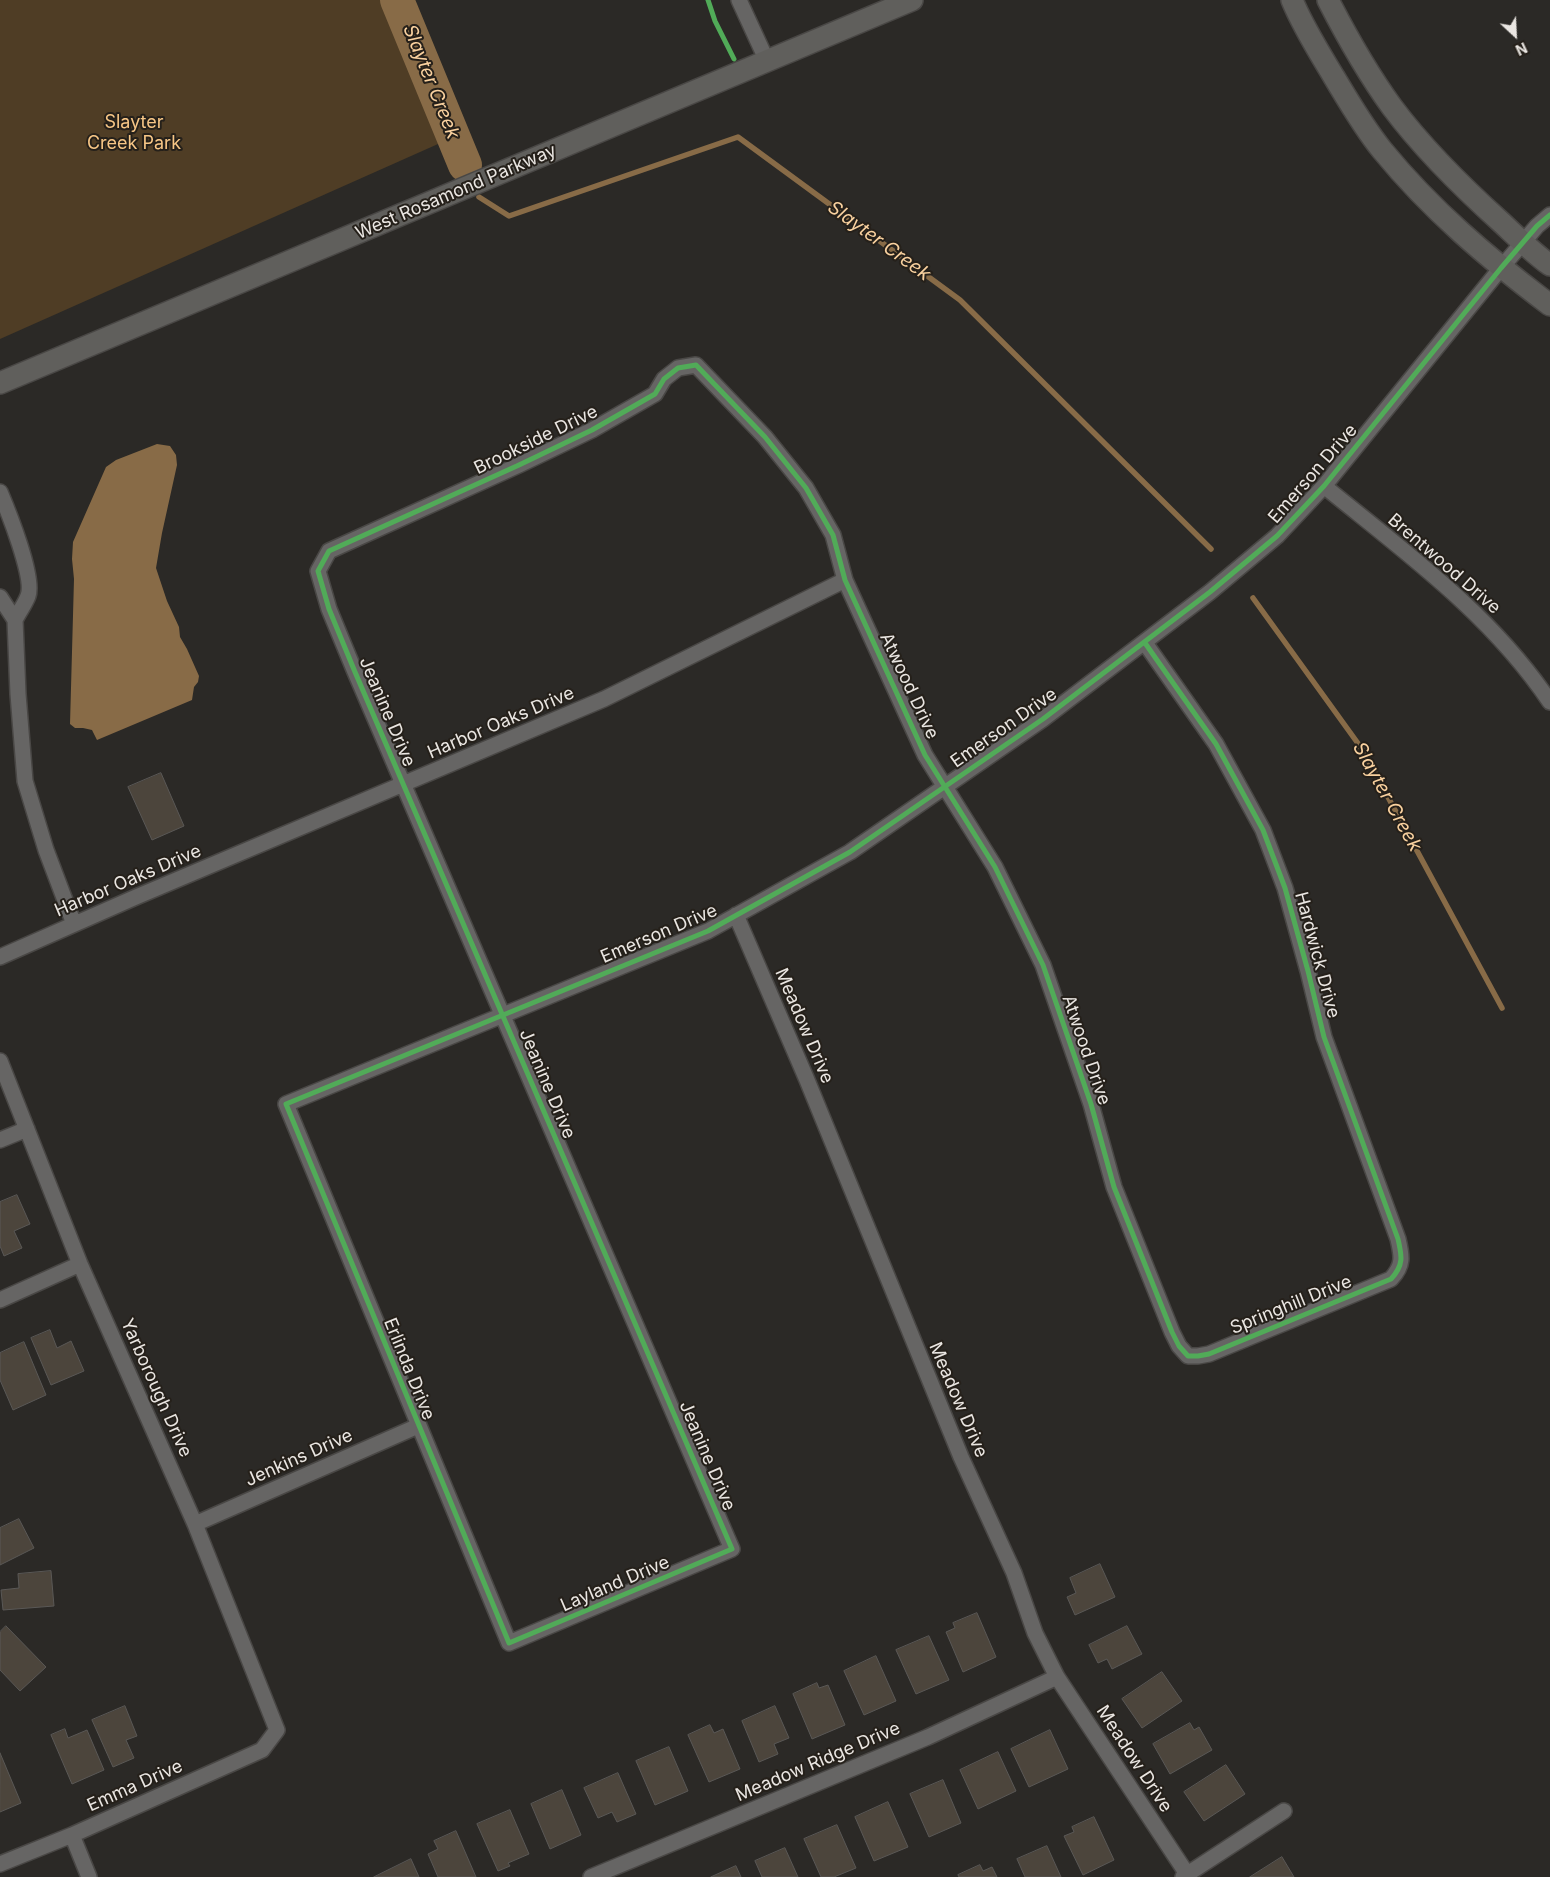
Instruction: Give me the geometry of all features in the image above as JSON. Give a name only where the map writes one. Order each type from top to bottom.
[{"type":"street","points":[[740,0],[767,61]]},
{"type":"street","name":"West Rosamond Parkway","points":[[0,383],[912,0]]},
{"type":"street","points":[[1292,0],[1324,61],[1354,111],[1381,149],[1441,214],[1501,268],[1550,305]]},
{"type":"street","points":[[1328,0],[1349,40],[1369,72],[1392,107],[1415,136],[1467,192],[1550,265]]},
{"type":"street","name":"Emerson Drive","points":[[286,1104],[708,930],[850,852],[1044,719],[1145,643],[1258,553],[1303,510],[1501,268],[1550,215]]},
{"type":"street","name":"Brookside Drive","points":[[361,536],[592,430],[655,394],[664,379],[678,368],[696,365],[709,379]]},
{"type":"street","name":"Atwood Drive","points":[[709,379],[765,437],[806,488],[833,535],[845,580],[925,755],[995,867],[1043,965],[1091,1104],[1114,1187],[1178,1346],[1188,1356]]},
{"type":"street","name":"Brentwood Drive","points":[[1324,486],[1451,590],[1545,682],[1550,702]]},
{"type":"street","points":[[0,492],[10,515],[26,566],[29,595],[15,620]]},
{"type":"street","name":"Jeanine Drive","points":[[361,536],[329,551],[318,571],[329,609],[732,1549]]},
{"type":"street","name":"Harbor Oaks Drive","points":[[0,957],[604,699],[845,580]]},
{"type":"street","points":[[0,597],[15,620],[18,694],[25,781],[46,850],[74,924]]},
{"type":"street","name":"Hardwick Drive","points":[[1145,643],[1216,744],[1263,830],[1285,888],[1324,1037],[1398,1239],[1402,1254],[1400,1269]]},
{"type":"street","name":"Meadow Drive","points":[[736,915],[807,1080],[961,1457],[1014,1573],[1035,1633],[1057,1677],[1187,1876]]},
{"type":"street","name":"Yarborough Drive","points":[[0,1061],[80,1264],[195,1524],[277,1730]]},
{"type":"street","name":"Erlinda Drive","points":[[286,1104],[509,1643]]},
{"type":"street","points":[[0,1140],[27,1129]]},
{"type":"street","points":[[0,1300],[80,1264]]},
{"type":"street","name":"Springhill Drive","points":[[1188,1356],[1209,1354],[1391,1279],[1400,1269]]},
{"type":"street","name":"Jenkins Drive","points":[[195,1524],[418,1426]]},
{"type":"street","name":"Layland Drive","points":[[509,1643],[732,1549]]},
{"type":"street","name":"Meadow Ridge Drive","points":[[591,1877],[609,1874],[928,1737],[1057,1677]]},
{"type":"street","name":"Emma Drive","points":[[0,1864],[72,1835],[262,1750],[277,1730]]},
{"type":"street","points":[[1187,1876],[1284,1811]]},
{"type":"street","points":[[72,1835],[89,1877]]},
{"type":"green space","name":"Slayter Creek Park","points":[[0,0],[396,0],[456,136],[0,339]]},
{"type":"shaded area","points":[[157,444],[170,446],[176,455],[177,465],[156,568],[167,601],[179,627],[180,637],[199,676],[198,682],[194,687],[192,700],[97,740],[92,730],[75,728],[70,724],[74,579],[73,542],[106,467],[116,460]]},
{"type":"building","points":[[161,773],[184,826],[152,840],[128,787]]},
{"type":"building","points":[[17,1195],[30,1224],[14,1231],[22,1248],[4,1256],[0,1246],[0,1202]]},
{"type":"building","points":[[50,1330],[57,1348],[71,1341],[84,1371],[51,1385],[31,1338]]},
{"type":"building","points":[[24,1342],[46,1395],[13,1410],[0,1380],[0,1353]]},
{"type":"building","points":[[19,1519],[34,1548],[0,1565],[0,1528]]},
{"type":"building","points":[[1100,1564],[1115,1597],[1075,1615],[1067,1597],[1076,1593],[1070,1578]]},
{"type":"building","points":[[51,1571],[54,1606],[3,1610],[1,1590],[19,1588],[18,1574]]},
{"type":"building","points":[[977,1613],[996,1657],[963,1672],[946,1632],[955,1628],[953,1623]]},
{"type":"building","points":[[6,1626],[46,1667],[20,1691],[0,1670],[0,1632]]},
{"type":"building","points":[[1127,1626],[1142,1654],[1112,1669],[1107,1659],[1098,1663],[1089,1645]]},
{"type":"building","points":[[929,1636],[949,1680],[916,1694],[896,1650]]},
{"type":"building","points":[[876,1656],[896,1701],[864,1715],[844,1671]]},
{"type":"building","points":[[1162,1672],[1182,1701],[1142,1728],[1122,1699]]},
{"type":"building","points":[[817,1683],[819,1688],[828,1685],[845,1725],[812,1739],[793,1694]]},
{"type":"building","points":[[125,1706],[137,1736],[126,1740],[134,1758],[113,1767],[92,1720]]},
{"type":"building","points":[[775,1706],[789,1738],[774,1744],[778,1754],[759,1762],[742,1721]]},
{"type":"building","points":[[1190,1723],[1194,1730],[1199,1727],[1212,1750],[1170,1774],[1153,1744]]},
{"type":"building","points":[[710,1725],[714,1733],[723,1729],[740,1769],[709,1782],[688,1735]]},
{"type":"building","points":[[65,1729],[68,1738],[87,1730],[104,1770],[72,1784],[51,1735]]},
{"type":"building","points":[[1050,1730],[1068,1769],[1029,1787],[1011,1749]]},
{"type":"building","points":[[669,1747],[688,1791],[655,1805],[636,1761]]},
{"type":"building","points":[[998,1752],[1016,1791],[978,1809],[960,1770]]},
{"type":"building","points":[[0,1753],[21,1803],[0,1812]]},
{"type":"building","points":[[1226,1765],[1245,1794],[1204,1821],[1184,1792]]},
{"type":"building","points":[[618,1773],[636,1814],[617,1822],[612,1812],[598,1818],[584,1788]]},
{"type":"building","points":[[943,1780],[961,1823],[929,1837],[910,1794]]},
{"type":"building","points":[[562,1790],[581,1835],[550,1849],[531,1804]]},
{"type":"building","points":[[888,1802],[908,1847],[874,1861],[855,1817]]},
{"type":"building","points":[[510,1810],[529,1854],[508,1863],[510,1866],[498,1871],[477,1824]]},
{"type":"building","points":[[1094,1817],[1114,1860],[1083,1875],[1064,1836],[1074,1832],[1072,1827]]},
{"type":"building","points":[[837,1825],[856,1868],[834,1877],[821,1877],[804,1839]]},
{"type":"building","points":[[456,1831],[476,1877],[438,1877],[428,1854],[438,1849],[434,1841]]},
{"type":"building","points":[[1047,1846],[1061,1877],[1025,1877],[1017,1859]]},
{"type":"building","points":[[785,1848],[798,1877],[762,1877],[755,1861]]},
{"type":"building","points":[[1282,1857],[1294,1877],[1250,1877]]},
{"type":"building","points":[[411,1859],[419,1877],[374,1877]]},
{"type":"building","points":[[980,1865],[983,1871],[992,1867],[997,1877],[959,1877],[958,1875]]},
{"type":"building","points":[[736,1866],[741,1877],[711,1877]]},
{"type":"waterway","name":"Slayter Creek","points":[[397,0],[465,165]]},
{"type":"waterway","name":"Slayter Creek","points":[[479,197],[509,216],[738,137],[960,300],[1211,549]]},
{"type":"waterway","name":"Slayter Creek","points":[[1253,598],[1362,749],[1502,1008]]},
{"type":"cycle path","points":[[708,0],[715,21],[734,59]]},
{"type":"cycle path","points":[[1145,643],[1216,744],[1263,830],[1285,888],[1324,1037],[1398,1239],[1401,1255],[1400,1265],[1391,1279],[1209,1354],[1198,1356],[1188,1356],[1179,1346],[1172,1332],[1114,1187],[1091,1104],[1043,965],[995,867],[925,755],[845,580],[833,535],[806,488],[765,437],[696,365],[678,368],[664,379],[655,394],[592,430],[329,551],[318,571],[329,609],[355,672],[732,1549],[509,1643],[286,1104],[708,931],[850,852],[1043,719],[1210,592],[1277,536],[1324,486],[1501,268],[1537,226],[1550,215]]}]
